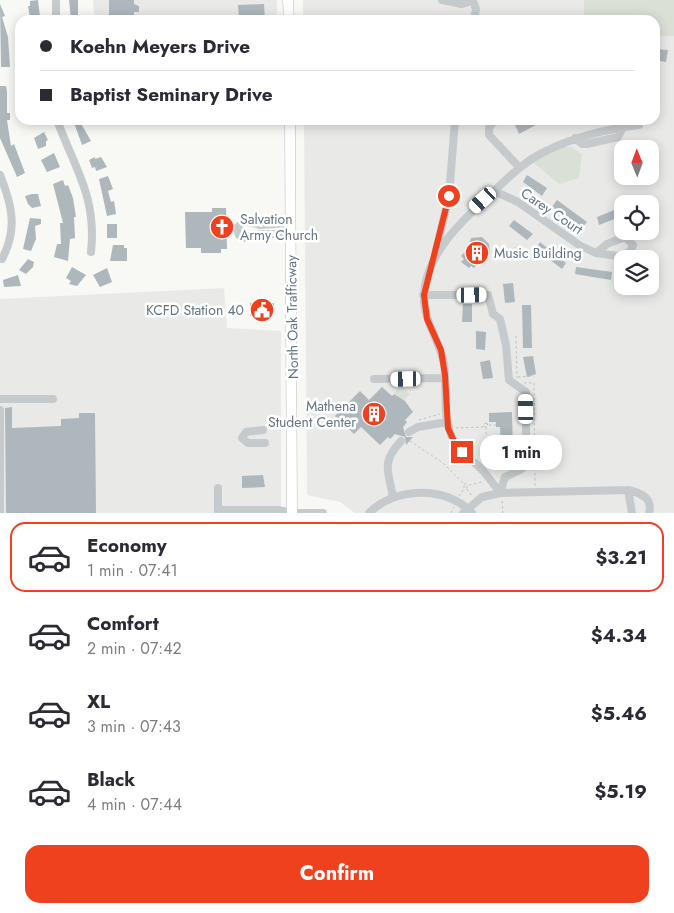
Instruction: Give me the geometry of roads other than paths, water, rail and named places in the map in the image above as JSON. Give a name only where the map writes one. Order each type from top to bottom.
[{"type":"main road","points":[[288,0],[289,15]]},
{"type":"main road","name":"North Oak Trafficway","points":[[290,125],[292,513]]},
{"type":"street","points":[[56,0],[56,15]]},
{"type":"street","points":[[442,0],[462,4],[473,1],[476,9],[475,15]]},
{"type":"street","points":[[59,125],[89,199],[93,222],[90,252]]},
{"type":"street","points":[[455,125],[449,196],[424,295],[427,319],[441,350],[445,378],[447,422],[457,446],[484,471],[501,495]]},
{"type":"street","points":[[491,125],[489,128],[489,135],[519,166]]},
{"type":"street","points":[[433,259],[460,222],[519,166],[547,150],[575,138],[639,125]]},
{"type":"street","points":[[0,176],[10,203],[13,221],[10,240],[2,259]]},
{"type":"street","name":"Carey Court","points":[[494,191],[518,202],[579,245],[596,253]]},
{"type":"street","points":[[244,221],[291,228],[245,238],[239,234],[237,228],[244,221]]},
{"type":"street","points":[[424,295],[488,294],[493,314],[500,319],[506,345],[509,380],[526,392],[526,461],[522,468],[505,476],[501,495]]},
{"type":"street","points":[[374,379],[445,378]]},
{"type":"street","points":[[0,399],[53,399]]},
{"type":"street","points":[[0,410],[0,513]]},
{"type":"street","points":[[409,432],[418,427],[447,422]]},
{"type":"street","points":[[263,430],[246,432],[242,438],[244,442],[248,443],[265,442]]},
{"type":"street","points":[[393,497],[386,470],[389,456],[401,440]]},
{"type":"street","points":[[218,488],[218,512],[278,510],[292,513]]},
{"type":"street","points":[[628,490],[632,513]]},
{"type":"street","points":[[369,513],[386,499],[415,492],[430,493],[450,499],[467,511],[482,497],[628,490],[638,492],[648,498],[650,503],[649,513]]},
{"type":"street","points":[[299,513],[323,513]]},
{"type":"place","name":"Salvation Army Church","points":[[222,227]]},
{"type":"place","name":"Music Building","points":[[477,253]]},
{"type":"place","name":"KCFD Station 40","points":[[262,310]]},
{"type":"place","name":"Mathena Student Center","points":[[374,414]]}]
